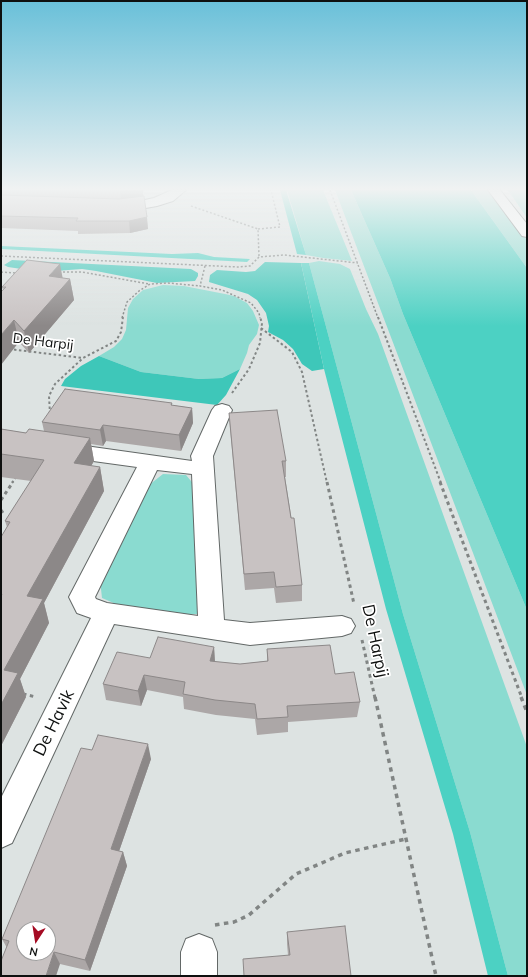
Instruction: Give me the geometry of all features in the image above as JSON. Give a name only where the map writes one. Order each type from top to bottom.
[{"type":"street","points":[[212,629],[202,456],[222,410]]},
{"type":"street","points":[[41,438],[150,462],[203,469]]},
{"type":"street","points":[[150,462],[82,597],[86,606],[106,613],[250,634],[353,625]]},
{"type":"street","name":"De Havik","points":[[1,832],[106,613]]},
{"type":"path","points":[[258,236],[259,257]]},
{"type":"path","points":[[347,236],[527,712]]},
{"type":"path","points":[[1,256],[238,267],[250,266],[259,257],[284,255],[358,263]]},
{"type":"path","points":[[1,260],[4,256]]},
{"type":"path","points":[[200,286],[205,266]]},
{"type":"path","points":[[1,272],[23,274]]},
{"type":"path","points":[[53,273],[82,272],[150,284],[168,283],[200,286],[222,290],[251,302],[259,313],[262,323],[260,343],[249,369],[228,398],[222,410]]},
{"type":"path","name":"De Harpij","points":[[41,438],[51,419],[48,405],[49,396],[55,384],[83,358],[116,341],[121,332],[123,312],[127,302],[139,291],[150,284]]},
{"type":"path","name":"De Harpij","points":[[261,328],[292,352],[302,372],[353,625],[406,839],[436,976]]},
{"type":"path","name":"De Harpij","points":[[8,349],[83,358]]},
{"type":"path","points":[[1,500],[41,438]]},
{"type":"path","points":[[1,510],[3,513],[1,516]]},
{"type":"path","points":[[15,693],[64,702]]},
{"type":"path","points":[[199,964],[199,931],[218,924],[234,922],[249,915],[296,874],[345,853],[406,839]]},
{"type":"shaded area","points":[[292,236],[300,236],[306,255],[297,254]]},
{"type":"shaded area","points":[[300,236],[342,236],[352,261],[323,258],[306,255]]},
{"type":"shaded area","points":[[352,236],[371,236],[527,610],[527,695]]},
{"type":"shaded area","points":[[371,236],[504,236],[527,268],[527,610],[403,314],[390,278]]},
{"type":"shaded area","points":[[504,236],[524,236],[527,240],[527,268]]},
{"type":"shaded area","points":[[1,246],[172,254],[198,253],[214,257],[250,259],[247,262],[1,249]]},
{"type":"shaded area","points":[[12,260],[191,269],[198,273],[198,276],[195,281],[157,283],[82,269],[42,272],[8,267],[4,265]]},
{"type":"shaded area","points":[[319,261],[340,264],[350,269],[378,334],[527,747],[527,976],[508,976],[470,832],[403,614],[309,263]]},
{"type":"shaded area","points":[[265,262],[301,263],[324,369],[312,371],[302,364],[293,349],[283,340],[268,332],[269,326],[266,313],[257,300],[248,294],[209,282],[210,275],[217,270],[246,272],[255,271]]},
{"type":"shaded area","points":[[301,263],[309,263],[403,614],[470,832],[508,976],[488,976],[453,834],[386,609],[324,369]]},
{"type":"shaded area","points":[[163,285],[184,286],[225,294],[234,296],[247,303],[253,311],[259,325],[257,334],[249,345],[240,369],[222,378],[199,379],[141,372],[99,356],[114,347],[122,339],[126,330],[128,308],[133,299],[143,290]]},
{"type":"shaded area","points":[[99,356],[141,372],[199,379],[222,378],[240,369],[226,395],[217,405],[61,386],[65,379],[81,366]]},
{"type":"shaded area","points":[[163,474],[186,475],[196,487],[198,614],[172,614],[116,604],[102,598],[100,580],[144,489]]},
{"type":"building","points":[[27,260],[60,264],[49,276],[70,279],[24,331],[14,320],[1,335],[1,292],[6,287],[2,287]]},
{"type":"building","points":[[65,389],[172,403],[171,405],[192,408],[179,435],[103,425],[100,430],[42,422]]},
{"type":"building","points":[[277,410],[286,461],[282,461],[291,518],[294,518],[302,585],[276,587],[274,572],[244,574],[229,413]]},
{"type":"building","points":[[1,429],[26,433],[29,429],[90,438],[74,463],[100,467],[27,596],[43,599],[4,670],[18,673],[1,705],[1,537],[10,522],[5,521],[44,460],[1,454]]},
{"type":"building","points":[[158,637],[214,647],[210,661],[240,664],[268,661],[267,649],[330,645],[335,674],[354,672],[360,702],[287,706],[288,717],[257,719],[255,704],[215,700],[183,694],[185,682],[144,675],[138,691],[103,684],[117,652],[150,658]]},
{"type":"building","points":[[98,735],[148,744],[111,849],[123,852],[85,960],[56,953],[56,921],[16,921],[16,961],[51,961],[46,976],[1,976],[1,961],[9,941],[2,939],[81,748],[92,750]]},
{"type":"building","points":[[345,926],[351,976],[244,976],[243,959],[290,955],[287,932]]}]
